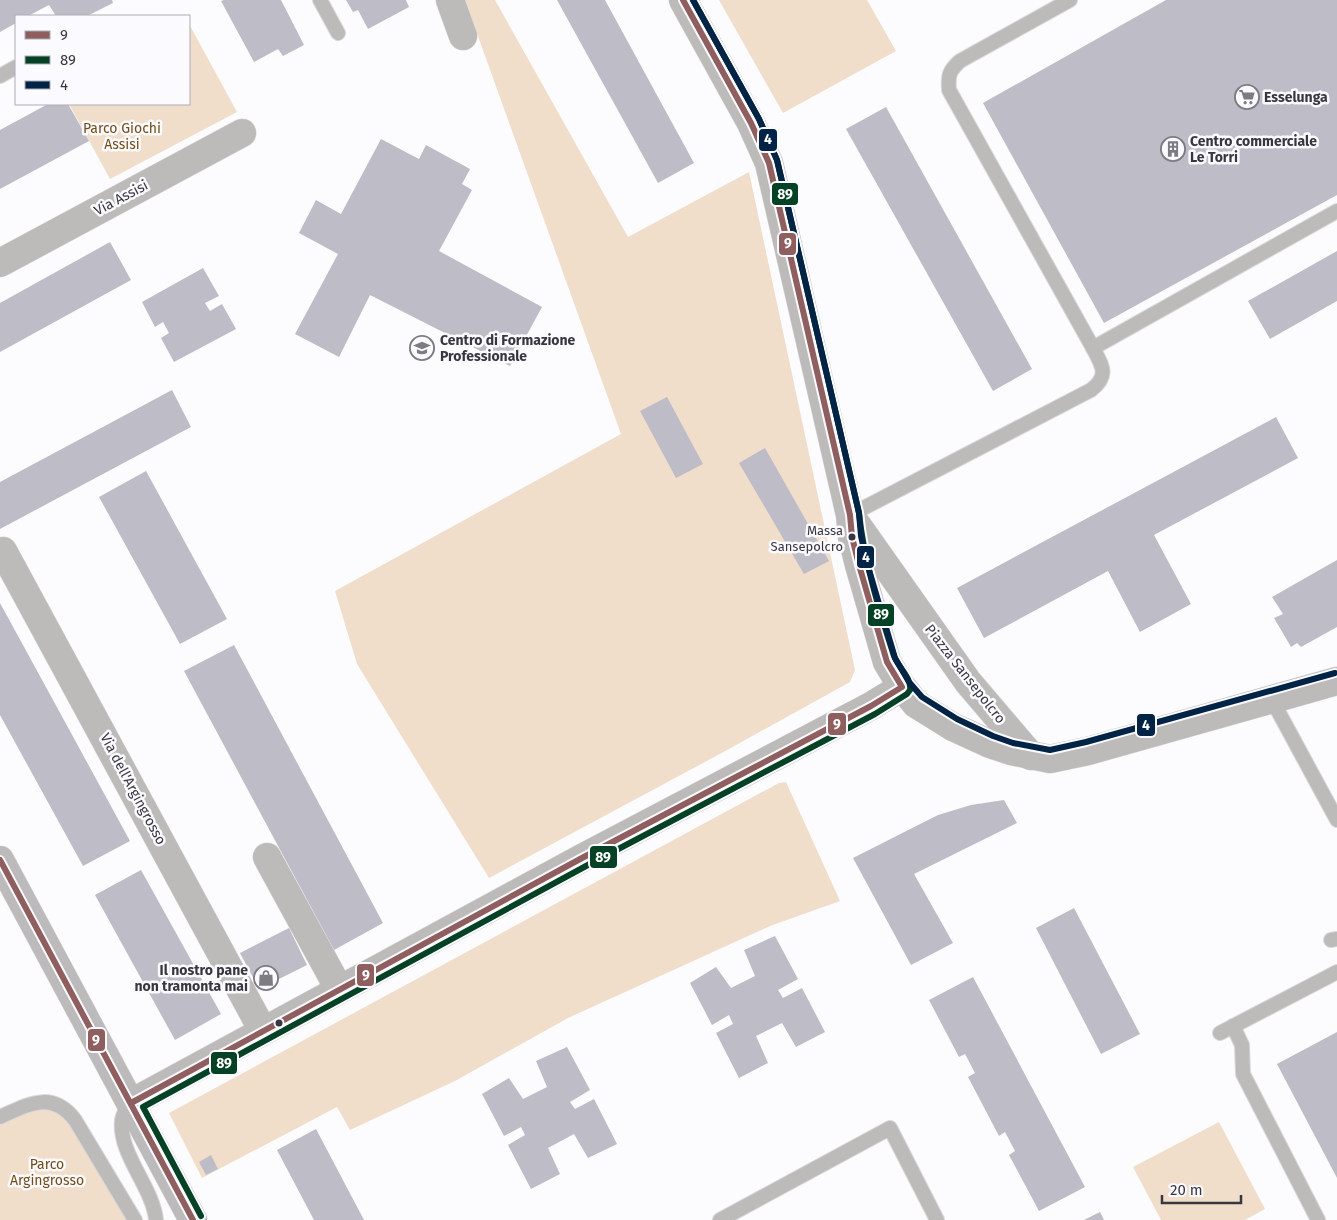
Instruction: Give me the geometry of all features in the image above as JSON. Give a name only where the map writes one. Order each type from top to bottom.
[{"type":"street","points":[[450,0],[463,36]]},
{"type":"street","points":[[683,0],[751,123],[769,163],[850,515]]},
{"type":"street","name":"Via Assisi","points":[[0,263],[242,133]]},
{"type":"street","name":"Piazza Sansepolcro","points":[[850,515],[852,537],[878,632],[888,662],[902,688],[916,704],[953,727],[990,744],[1031,756]]},
{"type":"street","name":"Piazza Sansepolcro","points":[[850,515],[922,620],[968,682],[1031,756]]},
{"type":"street","name":"Via dell'Argingrosso","points":[[0,552],[3,551],[263,1032]]},
{"type":"street","points":[[1031,756],[1050,760],[1073,755],[1337,681]]},
{"type":"street","points":[[131,1103],[339,989],[902,688]]},
{"type":"street","points":[[267,857],[339,989]]},
{"type":"street","points":[[0,860],[193,1220]]},
{"type":"lane","points":[[320,0],[338,33]]},
{"type":"lane","points":[[850,515],[1091,390],[1103,376],[1102,366],[1093,348],[949,90],[948,76],[960,60],[1070,0]]},
{"type":"lane","points":[[0,76],[15,68]]},
{"type":"lane","points":[[1093,348],[1337,211]]},
{"type":"lane","points":[[1271,698],[1337,820]]},
{"type":"lane","points":[[1220,1033],[1337,972]]},
{"type":"lane","points":[[1233,1026],[1242,1045],[1243,1074],[1318,1220]]},
{"type":"lane","points":[[0,1117],[25,1106],[44,1102],[57,1104],[66,1109],[75,1120],[135,1220]]},
{"type":"lane","points":[[131,1103],[123,1116],[122,1131],[126,1146],[150,1200],[156,1220]]},
{"type":"lane","points":[[720,1220],[890,1128],[937,1220]]},
{"type":"green space","points":[[465,0],[495,0],[628,237],[749,172],[855,670],[850,682],[489,878],[357,664],[335,591],[621,434]]},
{"type":"green space","points":[[719,0],[867,0],[896,51],[783,113]]},
{"type":"green space","name":"Parco Giochi Assisi","points":[[190,26],[237,112],[110,179],[70,105],[190,105]]},
{"type":"green space","points":[[786,782],[840,901],[770,926],[568,1018],[455,1081],[350,1130],[337,1107],[202,1178],[169,1113],[779,783]]},
{"type":"green space","name":"Parco Argingrosso","points":[[49,1107],[65,1114],[127,1220],[0,1220],[0,1124],[32,1108]]},
{"type":"green space","points":[[1219,1122],[1265,1209],[1245,1220],[1161,1220],[1133,1167]]},
{"type":"building","points":[[0,0],[112,0],[113,3],[89,15],[55,15],[49,5],[30,15],[15,15],[15,24],[0,32]]},
{"type":"building","points":[[281,0],[304,45],[283,56],[278,49],[254,62],[221,1]]},
{"type":"building","points":[[346,0],[406,0],[409,7],[368,29],[358,10],[353,12]]},
{"type":"building","points":[[557,0],[605,0],[694,163],[658,183]]},
{"type":"building","name":"Centro commerciale Le Torri","points":[[1166,0],[1337,0],[1337,195],[1104,323],[983,103]]},
{"type":"building","points":[[46,105],[69,105],[89,141],[0,189],[0,130]]},
{"type":"building","points":[[886,107],[1032,369],[993,391],[846,129]]},
{"type":"building","points":[[381,139],[419,159],[426,145],[470,169],[462,184],[472,190],[439,251],[542,307],[510,366],[370,295],[339,357],[295,334],[338,254],[299,233],[316,200],[341,214]]},
{"type":"building","points":[[110,242],[131,280],[0,352],[0,303]]},
{"type":"building","points":[[1337,251],[1337,301],[1270,339],[1248,301]]},
{"type":"building","points":[[203,268],[219,296],[205,303],[210,311],[222,304],[236,329],[174,362],[161,338],[169,333],[163,322],[155,327],[142,302]]},
{"type":"building","points":[[172,390],[191,427],[0,529],[0,482]]},
{"type":"building","points":[[667,397],[703,464],[676,478],[640,411]]},
{"type":"building","points":[[1276,417],[1298,458],[1154,535],[1191,604],[1140,632],[1108,571],[984,638],[957,588]]},
{"type":"building","points":[[765,448],[829,561],[804,574],[739,463]]},
{"type":"building","points":[[146,471],[227,619],[180,644],[99,497]]},
{"type":"building","points":[[1337,560],[1337,627],[1301,647],[1297,643],[1291,647],[1274,618],[1283,614],[1272,597]]},
{"type":"building","points":[[0,603],[130,841],[83,866],[0,715]]},
{"type":"building","points":[[234,645],[383,923],[334,950],[184,671]]},
{"type":"building","points":[[1004,800],[1017,823],[914,874],[953,943],[911,965],[853,858],[938,815],[971,805]]},
{"type":"building","points":[[141,870],[221,1014],[175,1040],[95,895]]},
{"type":"building","points":[[1074,908],[1140,1034],[1101,1054],[1036,928]]},
{"type":"building","points":[[289,928],[307,965],[259,989],[240,953]]},
{"type":"building","points":[[775,936],[798,979],[778,990],[783,998],[802,988],[825,1032],[796,1047],[782,1023],[756,1036],[768,1063],[739,1078],[716,1033],[733,1024],[729,1015],[712,1025],[690,983],[716,967],[731,988],[755,976],[744,950]]},
{"type":"building","points":[[973,977],[1085,1187],[1039,1211],[1009,1155],[1015,1151],[1005,1132],[999,1136],[968,1077],[975,1073],[965,1054],[959,1057],[929,1000]]},
{"type":"building","points":[[1337,1032],[1337,1178],[1277,1064]]},
{"type":"building","points":[[567,1047],[590,1090],[570,1102],[575,1109],[594,1099],[617,1144],[588,1158],[574,1134],[548,1148],[560,1174],[531,1189],[508,1145],[525,1135],[521,1127],[504,1136],[482,1094],[509,1078],[523,1099],[547,1087],[536,1061]]},
{"type":"building","points":[[316,1129],[364,1220],[314,1220],[277,1150]]},
{"type":"building","points":[[211,1155],[218,1169],[206,1175],[199,1162]]},
{"type":"building","points":[[1100,1212],[1104,1220],[1084,1220]]},
{"type":"transit line","name":"9","points":[[131,1103],[582,858],[871,706],[902,687],[887,662],[859,565],[852,537],[850,515],[769,163],[751,123],[683,0]]},
{"type":"transit line","name":"89","points":[[201,1216],[143,1107],[586,866],[875,714],[907,694],[910,690],[909,681],[894,656],[873,585],[864,549],[859,513],[777,160],[759,119],[693,0]]},
{"type":"transit line","name":"4","points":[[693,0],[759,119],[777,160],[859,513],[861,536],[867,563],[895,658],[909,682],[922,697],[957,719],[993,736],[1013,743],[1050,750],[1086,742],[1335,673]]},
{"type":"transit line","name":"9","points":[[0,860],[193,1220]]},
{"type":"place","name":"Esselunga","points":[[1247,97]]},
{"type":"place","name":"Centro commerciale Le Torri","points":[[1173,149]]},
{"type":"place","name":"Centro di Formazione Professionale","points":[[422,348]]},
{"type":"place","name":"Massa Sansepolcro","points":[[852,537]]},
{"type":"place","name":"Il nostro pane non tramonta mai","points":[[266,978]]}]
